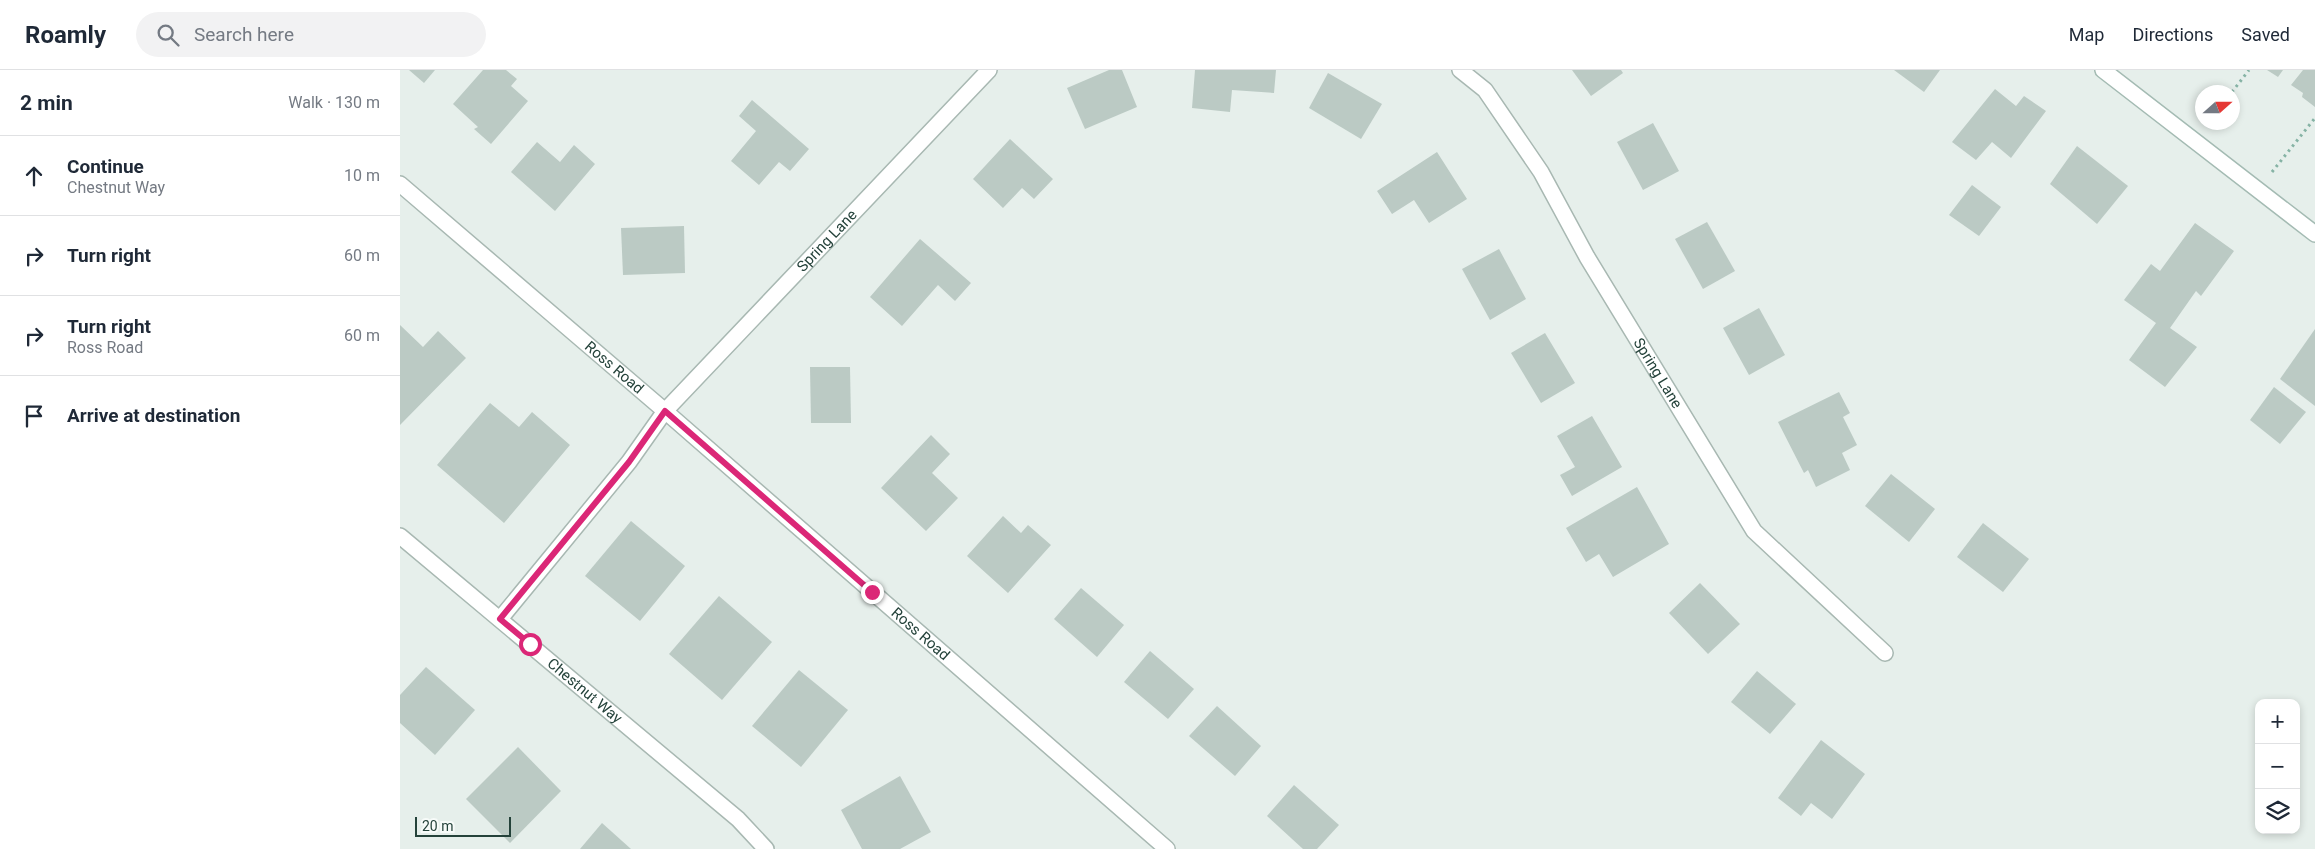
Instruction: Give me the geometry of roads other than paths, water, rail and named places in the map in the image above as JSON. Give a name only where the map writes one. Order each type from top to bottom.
[{"type":"street","name":"Spring Lane","points":[[500,619],[629,462],[665,411],[989,70]]},
{"type":"street","name":"Spring Lane","points":[[1460,70],[1485,90],[1541,172],[1588,258],[1754,531],[1885,654]]},
{"type":"street","points":[[2102,70],[2315,234]]},
{"type":"street","name":"Ross Road","points":[[400,184],[665,411],[1167,849]]},
{"type":"street","name":"Chestnut Way","points":[[400,536],[738,819],[766,849]]}]
